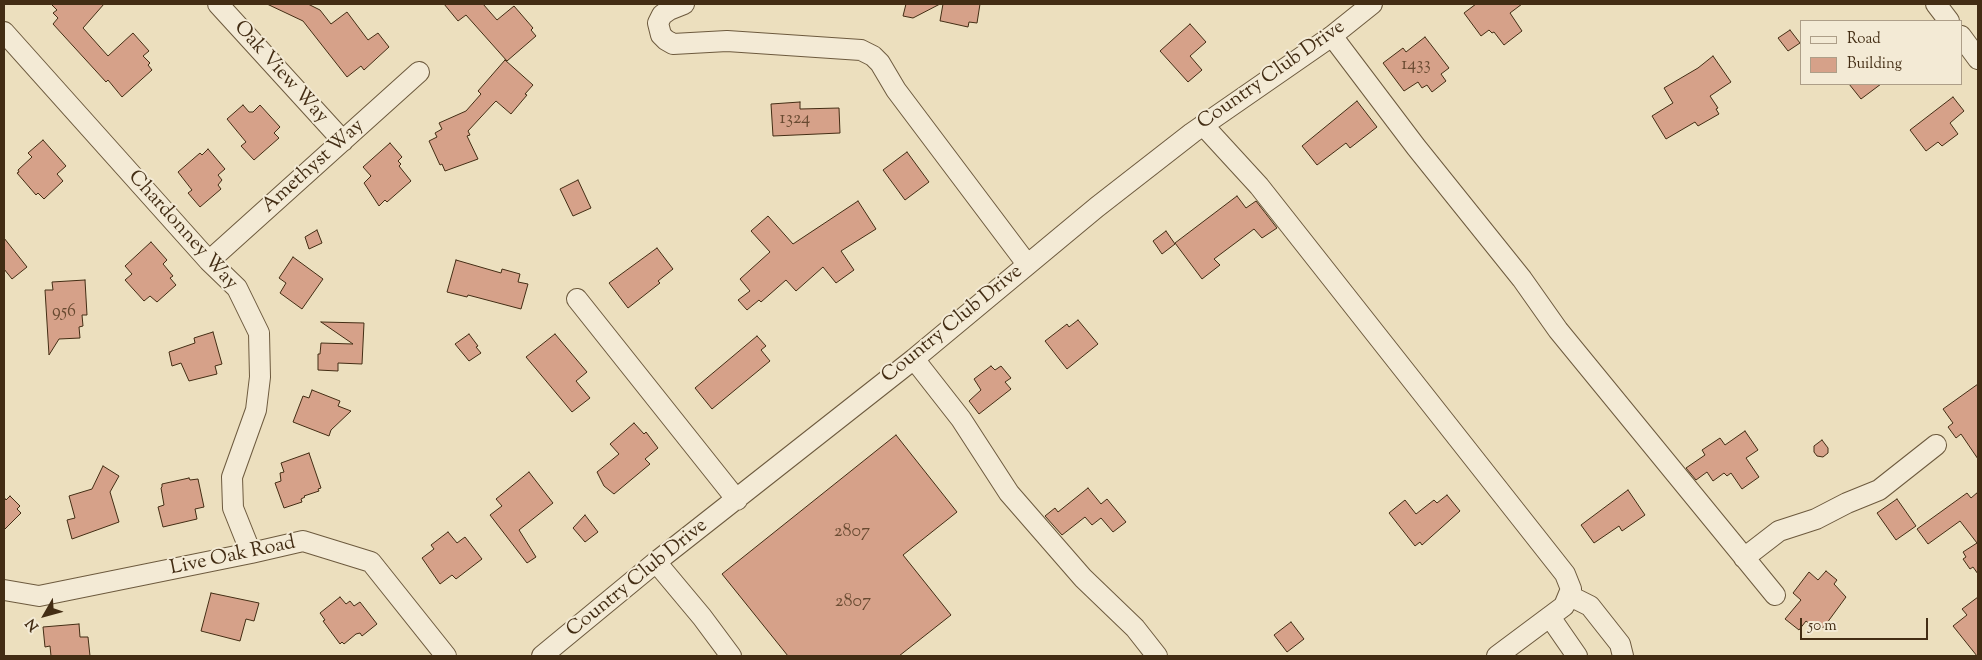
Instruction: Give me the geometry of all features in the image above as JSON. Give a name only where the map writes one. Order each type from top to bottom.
[{"type":"street","name":"Oak View Way","points":[[218,4],[342,141]]},
{"type":"street","points":[[684,4],[662,15],[658,23],[661,35],[673,44],[722,41],[862,50],[873,56],[880,62],[896,90],[1027,264]]},
{"type":"street","name":"Country Club Drive","points":[[542,656],[656,562],[914,359],[1096,207],[1202,125],[1332,36],[1372,4]]},
{"type":"street","points":[[1936,4],[1948,20]]},
{"type":"street","name":"Chardonney Way","points":[[4,32],[209,261],[236,288],[259,333],[260,377],[256,410],[232,477],[233,508],[250,554]]},
{"type":"street","points":[[1332,36],[1416,147],[1522,279],[1558,330],[1775,595]]},
{"type":"street","points":[[1962,37],[1978,59]]},
{"type":"street","name":"Amethyst Way","points":[[209,261],[419,72]]},
{"type":"street","points":[[1202,125],[1259,186],[1566,574],[1571,589],[1570,596],[1564,606],[1497,656]]},
{"type":"street","points":[[577,299],[737,500]]},
{"type":"street","points":[[914,359],[961,419],[1009,493],[1084,578],[1135,628],[1156,656]]},
{"type":"street","points":[[1744,558],[1778,531],[1816,519],[1847,503],[1879,490],[1936,445]]},
{"type":"street","name":"Live Oak Road","points":[[4,590],[39,596],[250,554],[303,541],[371,562],[446,656]]},
{"type":"street","points":[[656,562],[702,617],[731,656]]},
{"type":"street","points":[[1570,596],[1590,606],[1620,644],[1622,656]]},
{"type":"street","points":[[1550,617],[1577,656]]},
{"type":"building","points":[[51,4],[104,4],[83,28],[108,56],[133,33],[149,51],[143,56],[150,63],[148,65],[152,70],[122,97],[108,80],[106,82],[53,24],[58,18],[53,13],[57,10]]},
{"type":"building","points":[[267,4],[308,4],[320,10],[331,24],[347,12],[368,40],[378,33],[389,47],[364,70],[361,66],[347,77],[303,21]]},
{"type":"building","points":[[444,4],[483,4],[497,20],[514,6],[533,28],[531,30],[536,36],[507,61],[466,15],[458,21]]},
{"type":"building","points":[[906,4],[940,4],[913,18],[903,16]]},
{"type":"building","points":[[943,4],[980,4],[977,23],[969,22],[968,27],[940,21]]},
{"type":"building","points":[[1476,4],[1522,4],[1510,13],[1522,31],[1504,45],[1494,32],[1492,33],[1489,30],[1481,36],[1464,13]]},
{"type":"building","points":[[1190,24],[1206,42],[1190,56],[1202,70],[1188,82],[1160,51]]},
{"type":"building","points":[[1790,30],[1800,43],[1788,51],[1778,38]]},
{"type":"building","points":[[1425,37],[1449,68],[1441,74],[1446,81],[1432,92],[1427,85],[1422,88],[1418,82],[1404,91],[1383,63],[1403,48],[1406,52]]},
{"type":"building","points":[[1713,56],[1731,82],[1710,96],[1718,108],[1716,109],[1719,114],[1698,126],[1695,122],[1666,139],[1652,116],[1673,103],[1664,88],[1698,68]]},
{"type":"building","points":[[505,60],[533,85],[511,114],[496,101],[468,131],[470,135],[467,136],[478,159],[445,171],[442,164],[440,165],[429,141],[437,137],[435,133],[442,129],[439,123],[466,111],[481,94],[478,91]]},
{"type":"building","points":[[1850,85],[1880,85],[1861,99]]},
{"type":"building","points":[[1953,97],[1964,111],[1950,123],[1958,134],[1942,146],[1938,142],[1926,151],[1910,130]]},
{"type":"building","points":[[1357,101],[1377,127],[1350,148],[1346,143],[1317,165],[1302,146]]},
{"type":"building","points":[[800,102],[800,109],[839,108],[840,133],[773,136],[771,104]]},
{"type":"building","points":[[243,105],[249,112],[253,112],[260,105],[280,127],[274,133],[279,138],[254,160],[241,146],[246,142],[227,119]]},
{"type":"building","points":[[43,140],[66,166],[57,174],[63,181],[44,199],[38,193],[36,195],[17,173],[32,157],[28,153]]},
{"type":"building","points":[[390,143],[402,157],[398,161],[401,164],[399,166],[411,181],[387,202],[385,200],[379,206],[364,183],[371,176],[363,167]]},
{"type":"building","points":[[208,149],[225,169],[218,175],[222,180],[218,185],[221,189],[200,207],[188,193],[192,190],[178,172],[200,153],[202,155]]},
{"type":"building","points":[[907,152],[929,182],[905,200],[883,170]]},
{"type":"building","points":[[578,180],[591,208],[573,216],[560,189]]},
{"type":"building","points":[[1237,196],[1246,208],[1256,201],[1277,228],[1262,238],[1254,229],[1214,259],[1220,265],[1202,279],[1175,243]]},
{"type":"building","points":[[858,201],[876,229],[841,251],[854,270],[836,283],[823,267],[796,291],[786,280],[761,302],[759,300],[747,310],[738,300],[750,291],[740,279],[770,252],[751,231],[768,216],[793,244]]},
{"type":"building","points":[[317,230],[322,243],[309,249],[305,237]]},
{"type":"building","points":[[1166,231],[1175,244],[1162,254],[1153,241]]},
{"type":"building","points":[[4,238],[27,267],[12,279],[4,269]]},
{"type":"building","points":[[151,242],[167,260],[163,264],[173,276],[170,278],[176,285],[157,302],[150,296],[144,301],[125,280],[132,274],[125,266]]},
{"type":"building","points":[[657,248],[673,269],[658,281],[660,283],[628,308],[609,283]]},
{"type":"building","points":[[293,257],[323,279],[302,309],[280,293],[286,283],[279,278]]},
{"type":"building","points":[[456,260],[501,273],[502,269],[520,274],[518,282],[528,284],[521,309],[468,295],[467,297],[447,292]]},
{"type":"building","points":[[85,280],[87,315],[82,315],[83,326],[79,327],[80,338],[59,339],[49,355],[45,290],[53,290],[52,282]]},
{"type":"building","points":[[1078,320],[1098,344],[1067,369],[1045,341],[1067,324],[1069,327]]},
{"type":"building","points":[[321,322],[364,323],[362,364],[338,363],[338,371],[318,370],[318,354],[320,354],[321,343],[353,344]]},
{"type":"building","points":[[213,332],[222,364],[215,366],[217,374],[189,381],[181,363],[172,366],[169,352],[195,343],[194,338]]},
{"type":"building","points":[[469,334],[481,353],[469,361],[455,344]]},
{"type":"building","points":[[555,334],[587,372],[576,381],[590,398],[572,412],[526,357]]},
{"type":"building","points":[[757,336],[766,346],[761,350],[770,361],[712,409],[695,388]]},
{"type":"building","points":[[991,366],[995,370],[1001,366],[1011,378],[1005,382],[1011,389],[979,414],[969,401],[981,390],[974,379]]},
{"type":"building","points":[[1978,384],[1978,459],[1961,434],[1956,438],[1948,427],[1953,423],[1943,409]]},
{"type":"building","points":[[312,390],[340,401],[338,406],[351,411],[331,430],[329,436],[293,422],[303,396],[309,398]]},
{"type":"building","points":[[634,423],[644,434],[646,432],[658,448],[645,459],[650,464],[614,494],[604,486],[597,472],[619,454],[610,444]]},
{"type":"building","points":[[1745,431],[1758,450],[1746,458],[1759,477],[1742,489],[1731,473],[1727,476],[1724,473],[1713,481],[1707,472],[1696,480],[1686,468],[1705,455],[1702,450],[1720,438],[1725,445]]},
{"type":"building","points":[[896,435],[957,512],[903,555],[951,615],[899,656],[788,656],[722,574]]},
{"type":"building","points":[[1822,440],[1828,448],[1828,453],[1823,457],[1817,456],[1814,452],[1814,446]]},
{"type":"building","points":[[309,453],[321,488],[318,489],[319,491],[304,496],[301,499],[302,502],[284,508],[275,483],[281,481],[280,473],[284,472],[281,463]]},
{"type":"building","points":[[103,466],[119,476],[110,492],[119,522],[72,539],[67,520],[75,518],[69,496],[92,489]]},
{"type":"building","points":[[529,472],[553,503],[519,530],[536,557],[527,563],[490,515],[502,506],[496,499]]},
{"type":"building","points":[[189,478],[190,480],[198,479],[204,507],[195,509],[197,519],[163,527],[158,507],[164,505],[162,484]]},
{"type":"building","points":[[1088,488],[1101,504],[1107,499],[1126,522],[1113,532],[1101,518],[1092,525],[1085,517],[1062,535],[1045,516],[1055,508],[1058,512]]},
{"type":"building","points":[[1628,490],[1645,515],[1622,531],[1619,526],[1594,543],[1581,525]]},
{"type":"building","points":[[1978,492],[1978,574],[1973,567],[1970,569],[1963,559],[1966,557],[1963,552],[1977,543],[1960,521],[1928,544],[1917,529],[1967,493],[1971,498]]},
{"type":"building","points":[[1447,495],[1460,511],[1422,545],[1420,542],[1415,546],[1389,513],[1405,500],[1416,514],[1434,500],[1437,503]]},
{"type":"building","points":[[10,496],[20,506],[17,509],[21,513],[4,530],[4,497],[6,500]]},
{"type":"building","points":[[1897,499],[1916,526],[1896,540],[1877,513]]},
{"type":"building","points":[[585,515],[598,532],[585,542],[573,528]]},
{"type":"building","points":[[448,532],[457,543],[465,537],[482,559],[456,579],[452,575],[440,584],[422,558],[434,549],[431,545]]},
{"type":"building","points":[[1826,571],[1837,580],[1834,584],[1846,597],[1824,627],[1816,629],[1806,621],[1799,630],[1785,619],[1801,600],[1793,593],[1809,572],[1818,580]]},
{"type":"building","points":[[211,593],[259,603],[254,621],[246,619],[240,641],[201,631]]},
{"type":"building","points":[[340,597],[346,604],[350,601],[354,606],[360,602],[377,624],[362,636],[360,633],[356,634],[344,644],[342,642],[340,644],[323,621],[325,620],[320,613]]},
{"type":"building","points":[[1978,597],[1977,656],[1953,626],[1967,615],[1962,609]]},
{"type":"building","points":[[1291,622],[1304,639],[1287,652],[1274,635]]},
{"type":"building","points":[[79,624],[80,637],[88,637],[90,656],[51,656],[50,646],[45,647],[43,627]]}]
